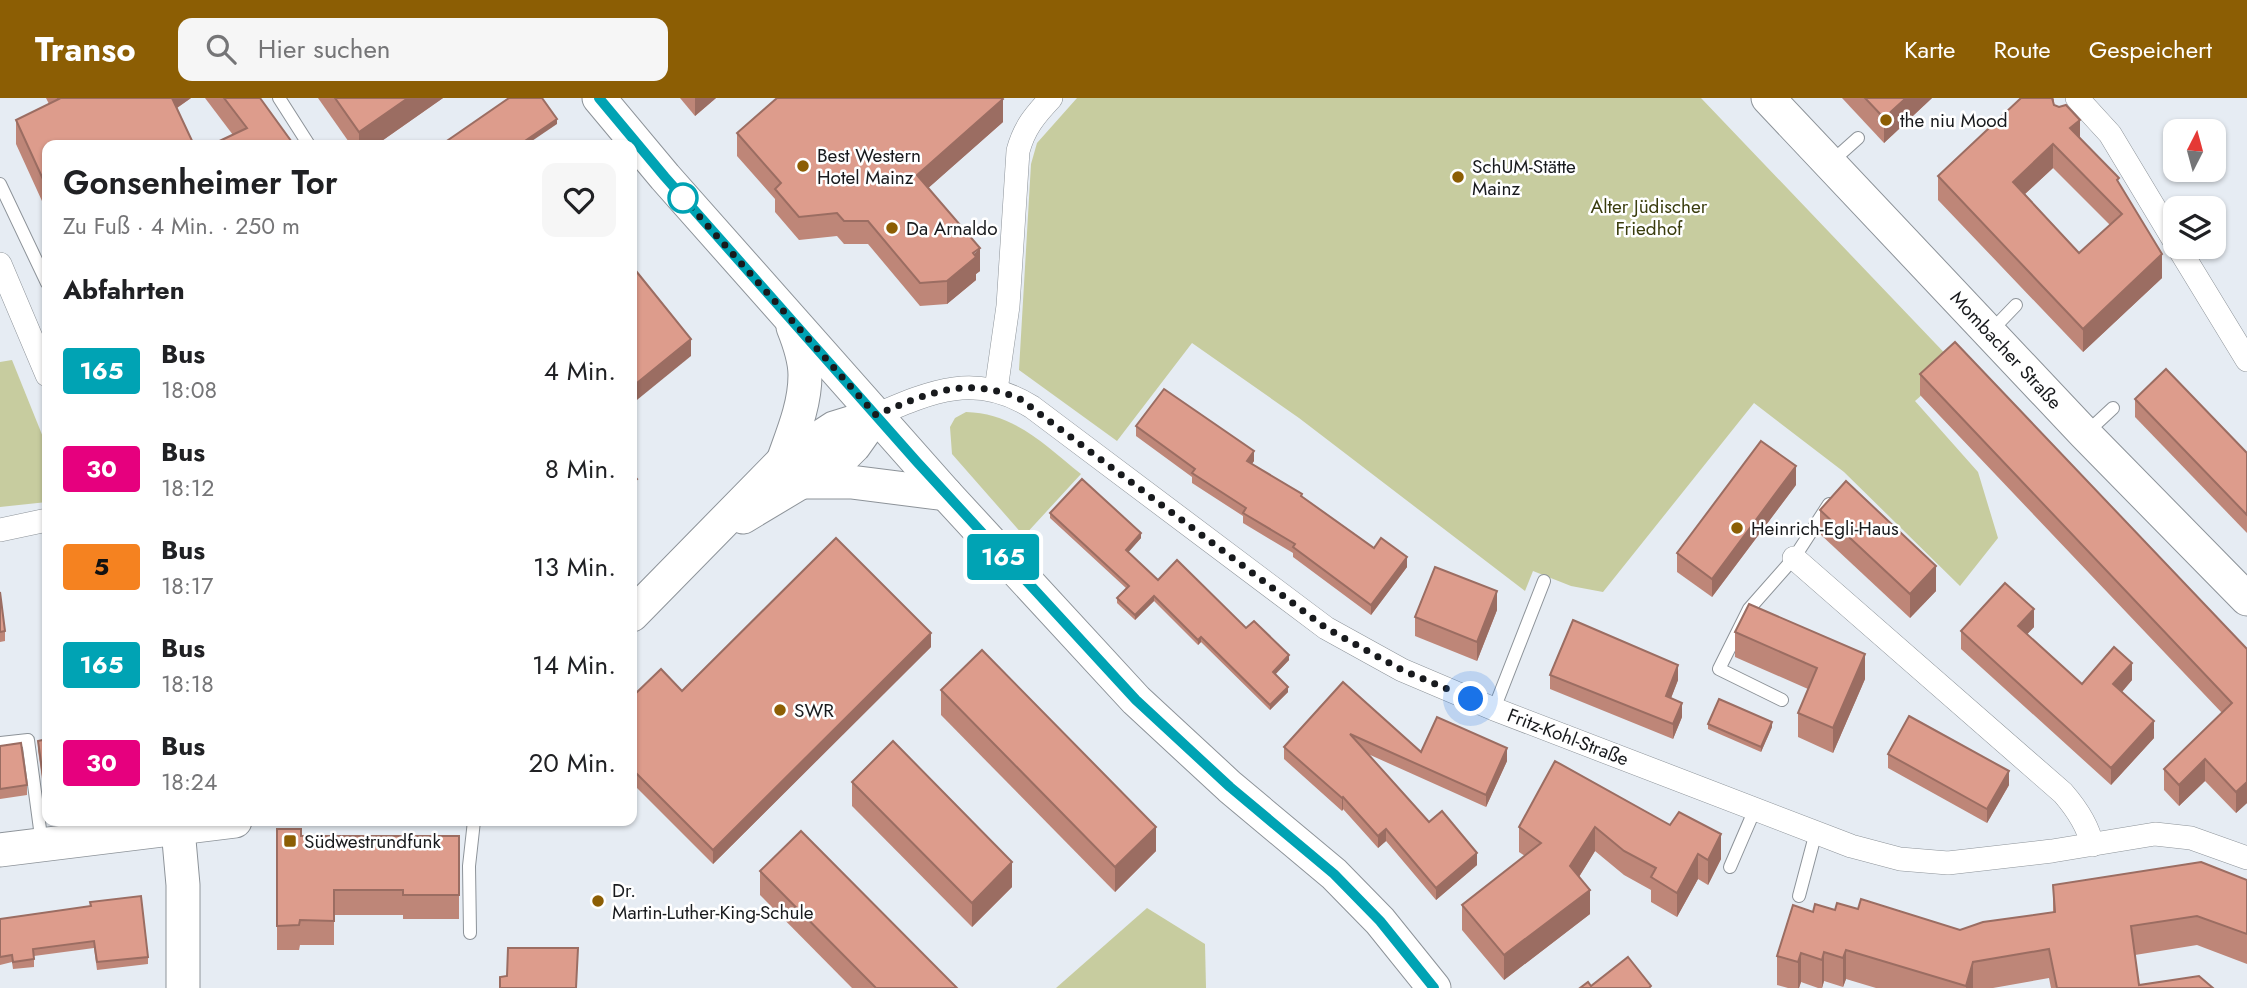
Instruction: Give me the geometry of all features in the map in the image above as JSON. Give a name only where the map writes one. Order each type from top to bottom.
[{"type":"street","points":[[599,98],[634,140]]},
{"type":"street","name":"Mombacher Straße","points":[[1768,98],[2085,434],[2247,599]]},
{"type":"street","points":[[996,390],[1008,306],[1018,151],[1022,134],[1044,101]]},
{"type":"street","points":[[2076,102],[2110,134],[2163,222]]},
{"type":"street","points":[[637,143],[946,494],[1136,700],[1230,787],[1334,874],[1380,921],[1427,985]]},
{"type":"street","points":[[2185,259],[2247,360]]},
{"type":"street","points":[[0,264],[42,363]]},
{"type":"street","points":[[790,318],[802,354],[805,375],[793,472]]},
{"type":"street","name":"Fritz-Kohl-Straße","points":[[876,415],[950,388],[974,386],[996,390],[1032,407],[1326,628],[1402,670],[1494,709],[1874,853],[1924,862],[1948,863],[2092,845],[2155,834],[2190,838],[2247,858]]},
{"type":"street","points":[[637,610],[708,538],[793,472],[834,428],[876,415]]},
{"type":"street","points":[[793,472],[946,494]]},
{"type":"street","points":[[0,530],[42,521]]},
{"type":"street","points":[[1794,558],[2063,793],[2076,808],[2090,835],[2092,845]]},
{"type":"street","points":[[0,850],[171,826]]},
{"type":"street","points":[[178,826],[183,885],[183,988]]},
{"type":"lane","points":[[279,98],[306,140]]},
{"type":"lane","points":[[1829,163],[1858,138]]},
{"type":"lane","points":[[0,184],[42,272]]},
{"type":"lane","points":[[1989,333],[2016,306]]},
{"type":"lane","points":[[2085,434],[2113,408]]},
{"type":"lane","points":[[1782,700],[1719,669],[1749,609],[1794,558],[1832,501]]},
{"type":"lane","points":[[1494,709],[1544,581]]},
{"type":"lane","points":[[0,743],[28,740],[42,845]]},
{"type":"lane","points":[[1730,867],[1755,809]]},
{"type":"lane","points":[[470,933],[469,866],[473,826]]},
{"type":"lane","points":[[1799,895],[1816,832]]},
{"type":"green space","name":"Alter Jüdischer Friedhof","points":[[1077,98],[1701,98],[1956,365],[1915,401],[1978,472],[1998,538],[1960,586],[1844,472],[1754,403],[1603,592],[1571,586],[1533,571],[1525,591],[1299,418],[1192,343],[1117,441],[1019,370],[1031,164],[1037,143]]},
{"type":"green space","points":[[12,360],[42,435],[42,503],[0,507],[0,362]]},
{"type":"green space","points":[[966,412],[999,418],[1014,424],[1081,474],[1024,536],[952,454],[950,427],[955,418]]},
{"type":"green space","points":[[1147,908],[1205,944],[1206,988],[1056,988]]},
{"type":"building","points":[[172,98],[192,140],[42,140],[42,177],[16,120],[59,99]]},
{"type":"building","points":[[224,98],[260,98],[290,140],[222,140],[247,128]]},
{"type":"building","points":[[335,98],[408,98],[359,132]]},
{"type":"building","points":[[509,98],[542,98],[557,119],[526,140],[448,140]]},
{"type":"building","points":[[777,98],[1002,98],[917,175],[980,248],[973,253],[976,257],[947,281],[920,283],[868,221],[844,221],[837,213],[799,217],[775,189],[781,183],[737,133]]},
{"type":"building","points":[[1865,98],[1906,98],[1884,118]]},
{"type":"building","points":[[2021,98],[2052,98],[2054,105],[2066,105],[2080,120],[2070,128],[2119,178],[2117,180],[2162,254],[2083,329],[1938,176]],"holes":[[[2053,144],[2122,214],[2079,253],[2013,182]]]},
{"type":"building","points":[[637,272],[691,339],[637,383]]},
{"type":"building","points":[[1955,342],[2247,649],[2247,782],[2236,792],[2205,759],[2179,785],[2164,769],[2232,703],[1920,374]]},
{"type":"building","points":[[2166,369],[2247,453],[2247,515],[2135,399]]},
{"type":"building","points":[[1164,389],[1254,451],[1247,461],[1302,494],[1301,496],[1374,548],[1381,538],[1407,557],[1371,605],[1293,547],[1295,544],[1243,513],[1246,508],[1192,473],[1195,469],[1136,426]]},
{"type":"building","name":"Heinrich-Egli-Haus","points":[[1761,441],[1796,466],[1712,579],[1677,553]]},
{"type":"building","points":[[1082,479],[1141,533],[1126,550],[1158,580],[1177,560],[1246,628],[1254,621],[1289,655],[1273,672],[1288,687],[1270,705],[1201,637],[1198,640],[1154,596],[1135,615],[1117,598],[1129,586],[1050,513]]},
{"type":"building","points":[[1846,481],[1936,566],[1910,594],[1820,510]]},
{"type":"building","name":"SWR","points":[[836,538],[931,633],[713,850],[637,774],[637,692],[661,669],[682,691]]},
{"type":"building","points":[[1435,567],[1497,591],[1477,642],[1415,617]]},
{"type":"building","points":[[2005,583],[2034,609],[2018,626],[2082,684],[2114,647],[2132,663],[2113,684],[2154,721],[2111,768],[1961,631]]},
{"type":"building","points":[[0,592],[5,631],[0,632]]},
{"type":"building","points":[[1749,604],[1865,654],[1833,728],[1798,713],[1817,668],[1735,632]]},
{"type":"building","points":[[1573,620],[1678,665],[1666,696],[1682,703],[1673,724],[1550,675]]},
{"type":"building","points":[[982,650],[1156,827],[1115,867],[941,690]]},
{"type":"building","points":[[1343,682],[1421,752],[1437,717],[1507,748],[1486,795],[1350,734],[1429,822],[1442,811],[1477,853],[1436,888],[1386,829],[1378,836],[1343,797],[1284,747]]},
{"type":"building","points":[[1719,699],[1772,722],[1761,747],[1708,724]]},
{"type":"building","points":[[1909,716],[2009,771],[1987,809],[1888,754]]},
{"type":"building","points":[[42,740],[42,769],[38,741]]},
{"type":"building","points":[[893,741],[1012,862],[972,903],[852,782]]},
{"type":"building","points":[[21,743],[27,785],[0,789],[0,746]]},
{"type":"building","points":[[1555,761],[1670,825],[1679,812],[1721,834],[1708,860],[1698,854],[1677,893],[1651,877],[1656,868],[1624,851],[1595,827],[1570,866],[1590,890],[1504,955],[1462,905],[1541,843],[1519,827]]},
{"type":"building","points":[[277,829],[301,829],[301,836],[459,836],[459,895],[403,895],[403,890],[334,890],[334,921],[300,920],[299,925],[277,926]]},
{"type":"building","points":[[801,831],[957,988],[876,988],[760,871]]},
{"type":"building","points":[[2201,862],[2247,880],[2247,934],[2197,916],[2131,926],[2139,985],[2199,976],[2213,988],[2057,988],[2049,949],[1973,962],[1966,986],[1846,950],[1843,958],[1824,952],[1822,960],[1801,953],[1798,962],[1777,956],[1793,905],[1813,912],[1815,904],[1835,910],[1837,903],[1858,909],[1861,899],[1960,930],[1983,922],[2055,912],[2053,885]]},
{"type":"building","points":[[141,896],[148,957],[97,962],[94,941],[33,949],[34,959],[13,962],[12,955],[0,957],[0,919],[91,906],[90,902]]},
{"type":"building","points":[[508,948],[578,948],[576,988],[500,988],[500,977],[507,976]]},
{"type":"building","points":[[1628,957],[1651,986],[1649,988],[1580,988],[1588,982],[1591,986]]},
{"type":"bus line","name":"165","points":[[599,98],[634,140]]},
{"type":"bus line","name":"165","points":[[637,143],[917,462],[1136,700],[1230,787],[1334,874],[1380,921],[1434,988]]},
{"type":"place","name":"the niu Mood","points":[[1886,120]]},
{"type":"place","name":"Best Western Hotel Mainz","points":[[803,166]]},
{"type":"place","name":"SchUM-Stätte Mainz","points":[[1458,177]]},
{"type":"place","name":"Da Arnaldo","points":[[892,228]]},
{"type":"place","name":"Heinrich-Egli-Haus","points":[[1737,528]]},
{"type":"place","name":"SWR","points":[[780,710]]},
{"type":"place","name":"Südwestrundfunk","points":[[290,841]]},
{"type":"place","name":"Dr. Martin-Luther-King-Schule","points":[[598,901]]},
{"type":"route","points":[[683,198],[876,415],[950,388],[974,386],[996,390],[1020,399],[1326,628],[1402,670],[1471,699]]}]
